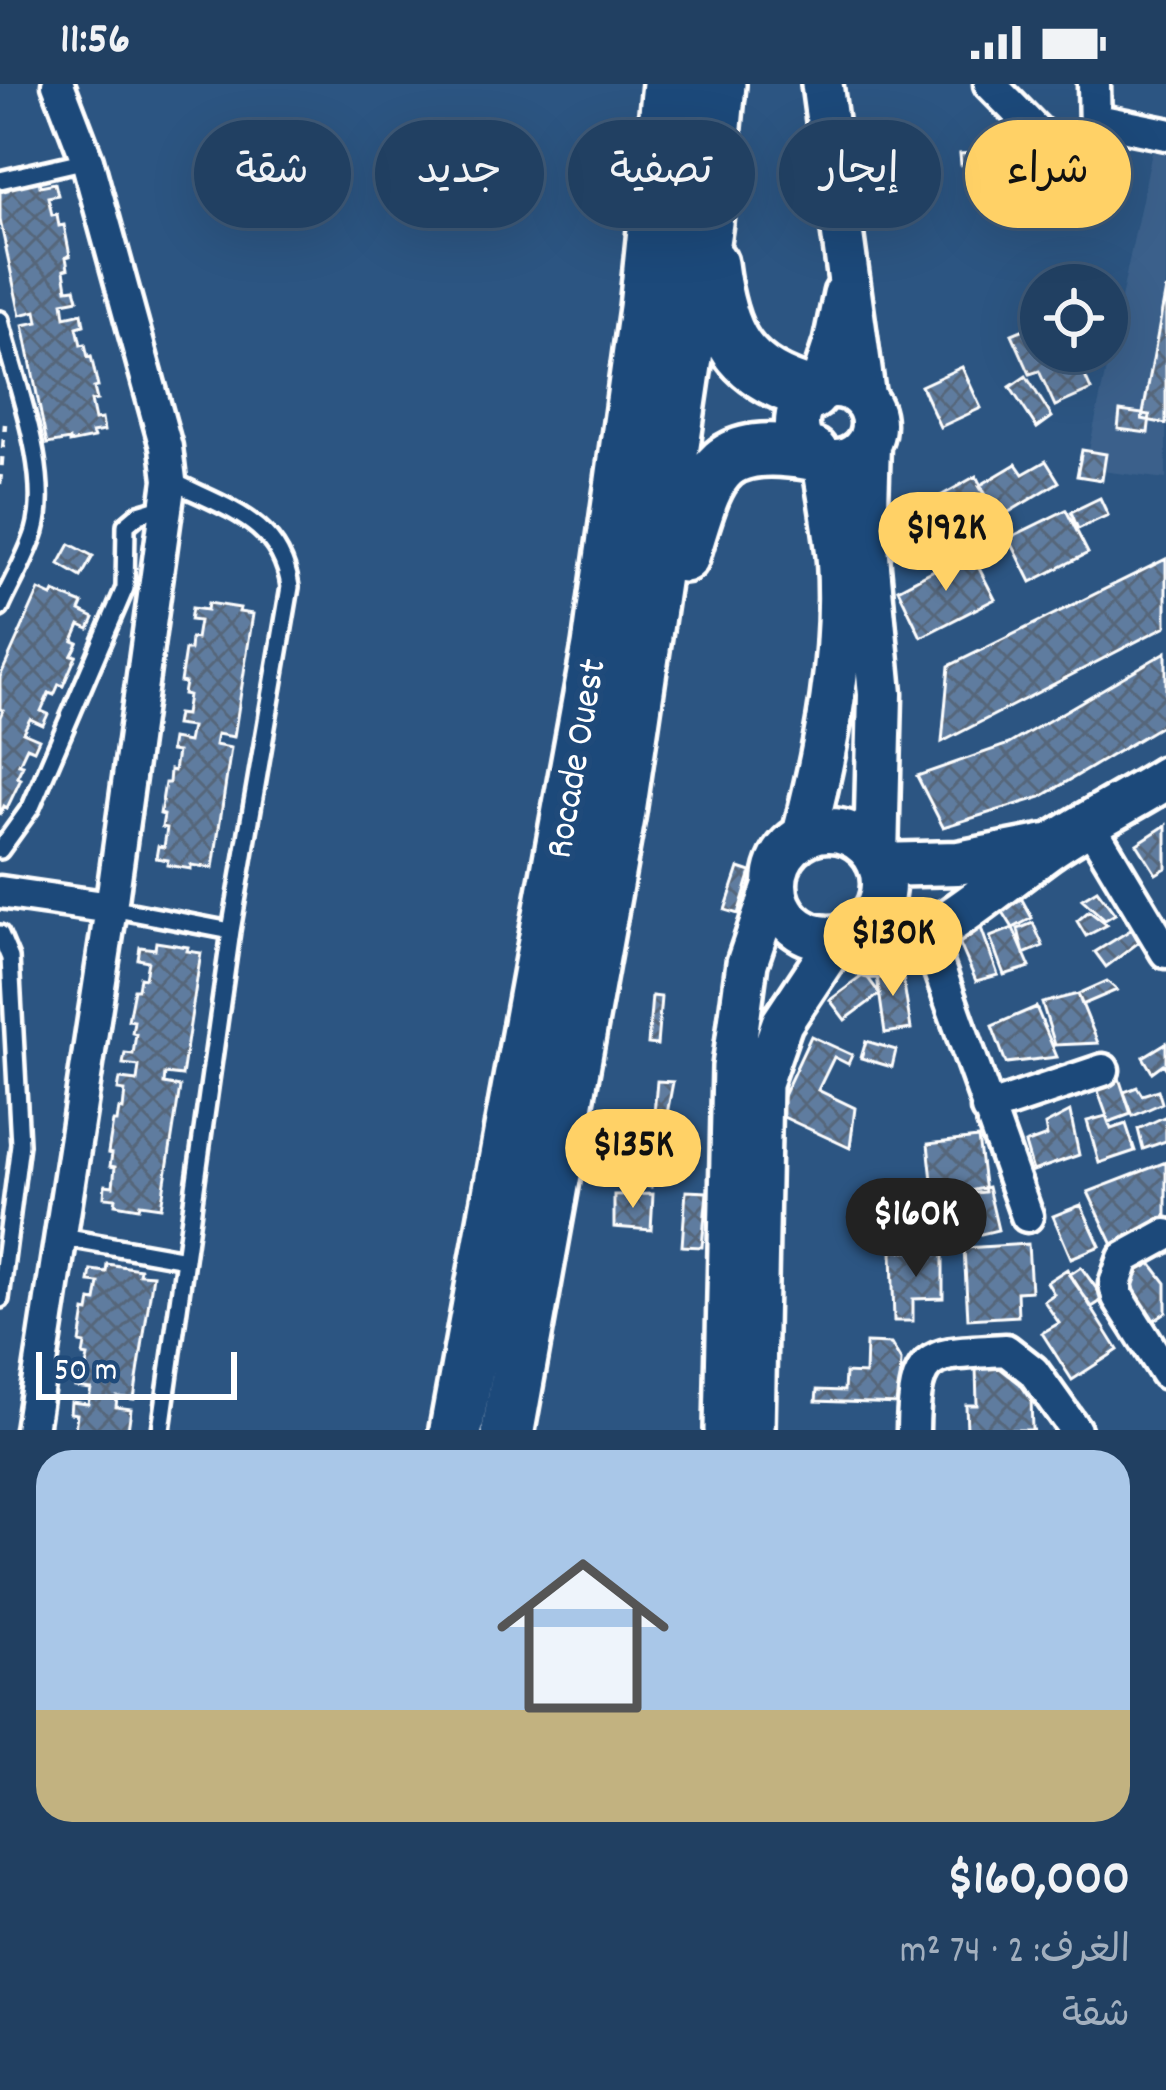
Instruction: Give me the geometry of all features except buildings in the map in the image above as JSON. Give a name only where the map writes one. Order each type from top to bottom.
[{"type":"highway","name":"Rocade Ouest","points":[[456,1430],[599,646],[646,308],[669,84]]},
{"type":"highway","name":"Rocade Ouest","points":[[716,120],[719,84]]},
{"type":"highway","name":"Rocade Ouest","points":[[508,1430],[607,880],[705,228]]},
{"type":"highway","points":[[707,228],[715,289],[729,338],[754,369],[770,380],[815,391]]},
{"type":"highway","points":[[648,625],[672,593],[703,492],[722,463],[754,448],[818,457]]},
{"type":"main road","points":[[843,936],[874,914],[881,898],[880,694],[865,535],[868,444],[874,421],[865,399],[849,387],[815,391],[798,412],[797,424],[799,436],[818,457],[838,561],[838,636],[824,758],[804,836],[779,862],[775,880],[783,912],[793,924],[807,933],[843,936],[860,950],[879,955],[927,934],[1071,835],[1166,778]]},
{"type":"main road","points":[[818,457],[848,460],[868,444]]},
{"type":"main road","points":[[804,836],[836,830],[853,835],[878,861],[958,863],[1071,835]]},
{"type":"street","points":[[31,1430],[170,493],[166,447],[87,160],[58,84]]},
{"type":"street","points":[[822,84],[865,399]]},
{"type":"street","points":[[990,84],[1025,120]]},
{"type":"street","points":[[1094,84],[1097,120]]},
{"type":"street","points":[[1131,127],[1166,134]]},
{"type":"street","points":[[815,391],[837,331],[846,271]]},
{"type":"street","points":[[1071,835],[1166,952]]},
{"type":"street","points":[[725,1430],[733,1066],[748,963],[775,880]]},
{"type":"street","points":[[0,892],[111,908]]},
{"type":"street","points":[[927,934],[1027,1216]]},
{"type":"street","points":[[754,1430],[761,1083],[782,1023],[843,936]]},
{"type":"street","points":[[987,1109],[1103,1070]]},
{"type":"street","points":[[1166,1235],[1124,1258],[1115,1284],[1118,1297],[1166,1373]]},
{"type":"street","points":[[913,1430],[914,1390],[927,1363],[940,1356],[1006,1350],[1033,1371],[1075,1430]]},
{"type":"lane","points":[[0,180],[87,160]]},
{"type":"lane","points":[[0,320],[40,499],[35,531],[0,608]]},
{"type":"lane","points":[[0,850],[32,807],[125,588],[126,525],[170,493],[257,525],[275,541],[290,587],[232,931],[161,1430]]},
{"type":"lane","points":[[111,908],[232,931]]},
{"type":"lane","points":[[0,934],[10,958],[20,1144],[0,1299]]},
{"type":"lane","points":[[62,1237],[184,1259]]},
{"type":"shaded area","points":[[1152,152],[1166,154],[1166,479],[1085,469],[1106,372],[1128,372],[1128,266]]}]
